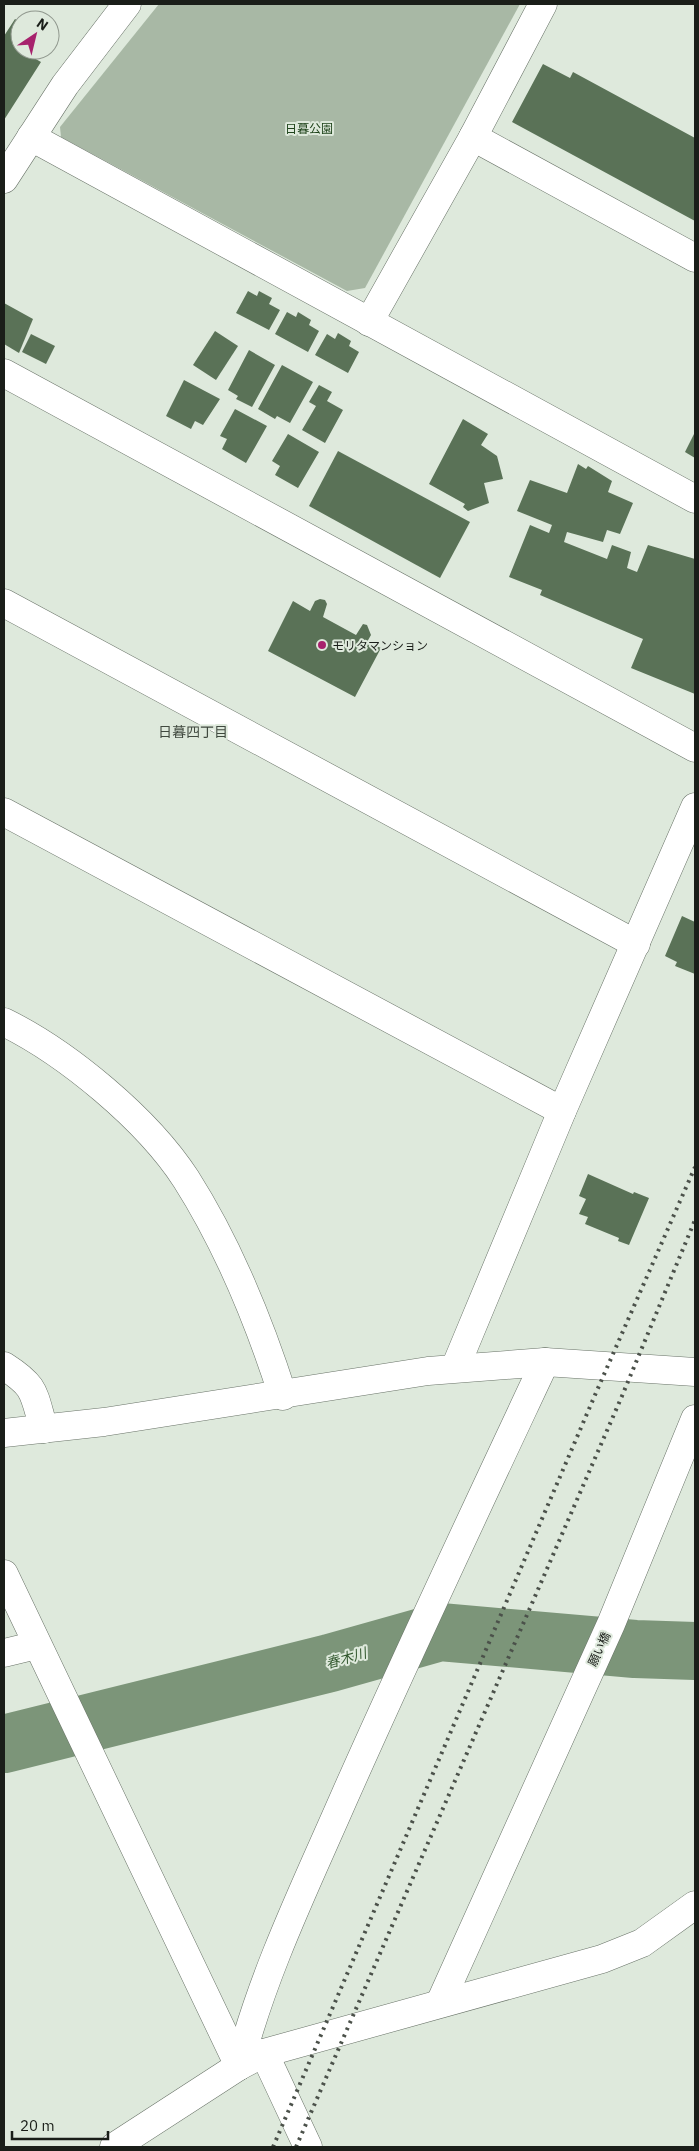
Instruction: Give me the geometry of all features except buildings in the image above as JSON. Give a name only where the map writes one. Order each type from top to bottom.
[{"type":"street","points":[[4,179],[65,85],[127,4]]},
{"type":"street","points":[[369,322],[473,137],[543,4]]},
{"type":"street","points":[[31,137],[695,499]]},
{"type":"street","points":[[473,137],[695,258]]},
{"type":"street","points":[[4,374],[695,748]]},
{"type":"street","points":[[4,603],[636,944]]},
{"type":"street","points":[[455,1368],[562,1111],[695,807]]},
{"type":"street","points":[[4,812],[562,1111]]},
{"type":"street","points":[[4,1022],[85,1074],[136,1118],[185,1177],[215,1229],[267,1346],[283,1396]]},
{"type":"street","points":[[239,2066],[249,2028],[276,1952],[402,1666],[545,1362]]},
{"type":"street","points":[[4,1433],[104,1422],[283,1396],[455,1368],[545,1362],[695,1372]]},
{"type":"street","points":[[4,1366],[25,1380],[31,1388],[44,1429]]},
{"type":"street","name":"願い橋","points":[[440,2003],[611,1624],[695,1419]]},
{"type":"street","points":[[4,1574],[239,2066]]},
{"type":"street","points":[[4,1653],[37,1645]]},
{"type":"street","points":[[114,2147],[239,2066],[264,2053],[602,1959],[642,1943],[695,1905]]},
{"type":"street","points":[[264,2053],[308,2147]]},
{"type":"green space","name":"日暮公園","points":[[159,4],[520,4],[365,288],[347,291],[61,137],[60,127]]},
{"type":"waterway","name":"春木川","points":[[4,1744],[330,1663],[440,1632],[635,1649],[695,1651]]},
{"type":"railway","points":[[273,2147],[595,1395],[695,1167]]},
{"type":"railway","points":[[296,2147],[622,1396],[695,1220]]},
{"type":"place","name":"モリタマンション","points":[[322,645]]},
{"type":"district","name":"日暮四丁目","points":[[193,732]]}]
